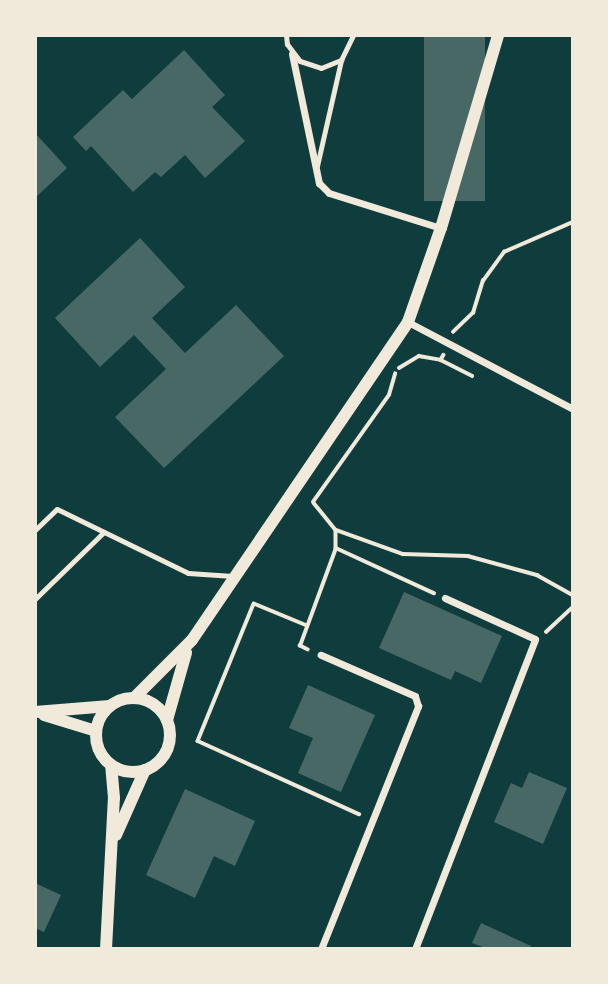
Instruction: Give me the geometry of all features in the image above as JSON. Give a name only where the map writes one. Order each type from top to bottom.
[{"type":"street","points":[[110,706],[96,731],[97,744],[111,765],[121,771],[145,770],[156,765],[169,744],[167,720],[178,672],[192,640],[408,322],[441,228],[498,35]]},
{"type":"street","points":[[292,54],[319,183],[329,193],[441,228]]},
{"type":"street","points":[[408,322],[573,409]]},
{"type":"street","points":[[415,949],[535,639],[445,598]]},
{"type":"street","points":[[36,712],[110,706],[134,698],[192,640]]},
{"type":"street","points":[[321,655],[418,700],[321,949]]},
{"type":"street","points":[[134,698],[154,705],[167,720]]},
{"type":"street","points":[[36,712],[96,731]]},
{"type":"street","points":[[106,949],[112,845],[111,765]]},
{"type":"street","points":[[112,845],[145,770]]},
{"type":"lane","points":[[286,35],[292,54],[321,68],[341,60]]},
{"type":"lane","points":[[317,168],[341,60],[353,35]]},
{"type":"lane","points":[[35,530],[57,509],[188,573],[235,576]]},
{"type":"lane","points":[[35,599],[104,532]]},
{"type":"path","points":[[453,332],[473,313],[483,281],[504,252],[573,222]]},
{"type":"path","points":[[313,502],[389,396],[398,368],[419,356],[441,360]]},
{"type":"path","points":[[293,488],[313,502],[335,530],[403,554],[468,556],[537,575],[573,595]]},
{"type":"path","points":[[321,655],[300,646],[336,548],[335,530]]},
{"type":"path","points":[[336,548],[445,598]]},
{"type":"path","points":[[307,626],[254,604],[198,741],[372,820]]},
{"type":"path","points":[[535,639],[573,607]]},
{"type":"building","points":[[424,35],[485,35],[485,201],[424,201]]},
{"type":"building","points":[[184,50],[225,95],[212,107],[245,141],[205,178],[185,155],[161,177],[155,172],[133,192],[91,146],[86,151],[73,137],[123,90],[132,99]]},
{"type":"building","points":[[35,133],[67,168],[35,198]]},
{"type":"building","points":[[140,238],[185,287],[152,318],[185,353],[236,305],[284,356],[164,468],[115,417],[166,369],[134,335],[100,367],[55,318]]},
{"type":"building","points":[[404,592],[502,636],[481,683],[455,671],[451,680],[379,648]]},
{"type":"building","points":[[308,685],[375,715],[341,792],[298,773],[313,738],[289,728]]},
{"type":"building","points":[[529,772],[567,788],[543,844],[494,822],[511,783],[522,788]]},
{"type":"building","points":[[185,789],[255,821],[235,866],[214,856],[195,898],[146,875]]},
{"type":"building","points":[[35,883],[61,895],[44,932],[35,928]]},
{"type":"building","points":[[481,923],[531,946],[531,949],[488,949],[472,943]]}]
